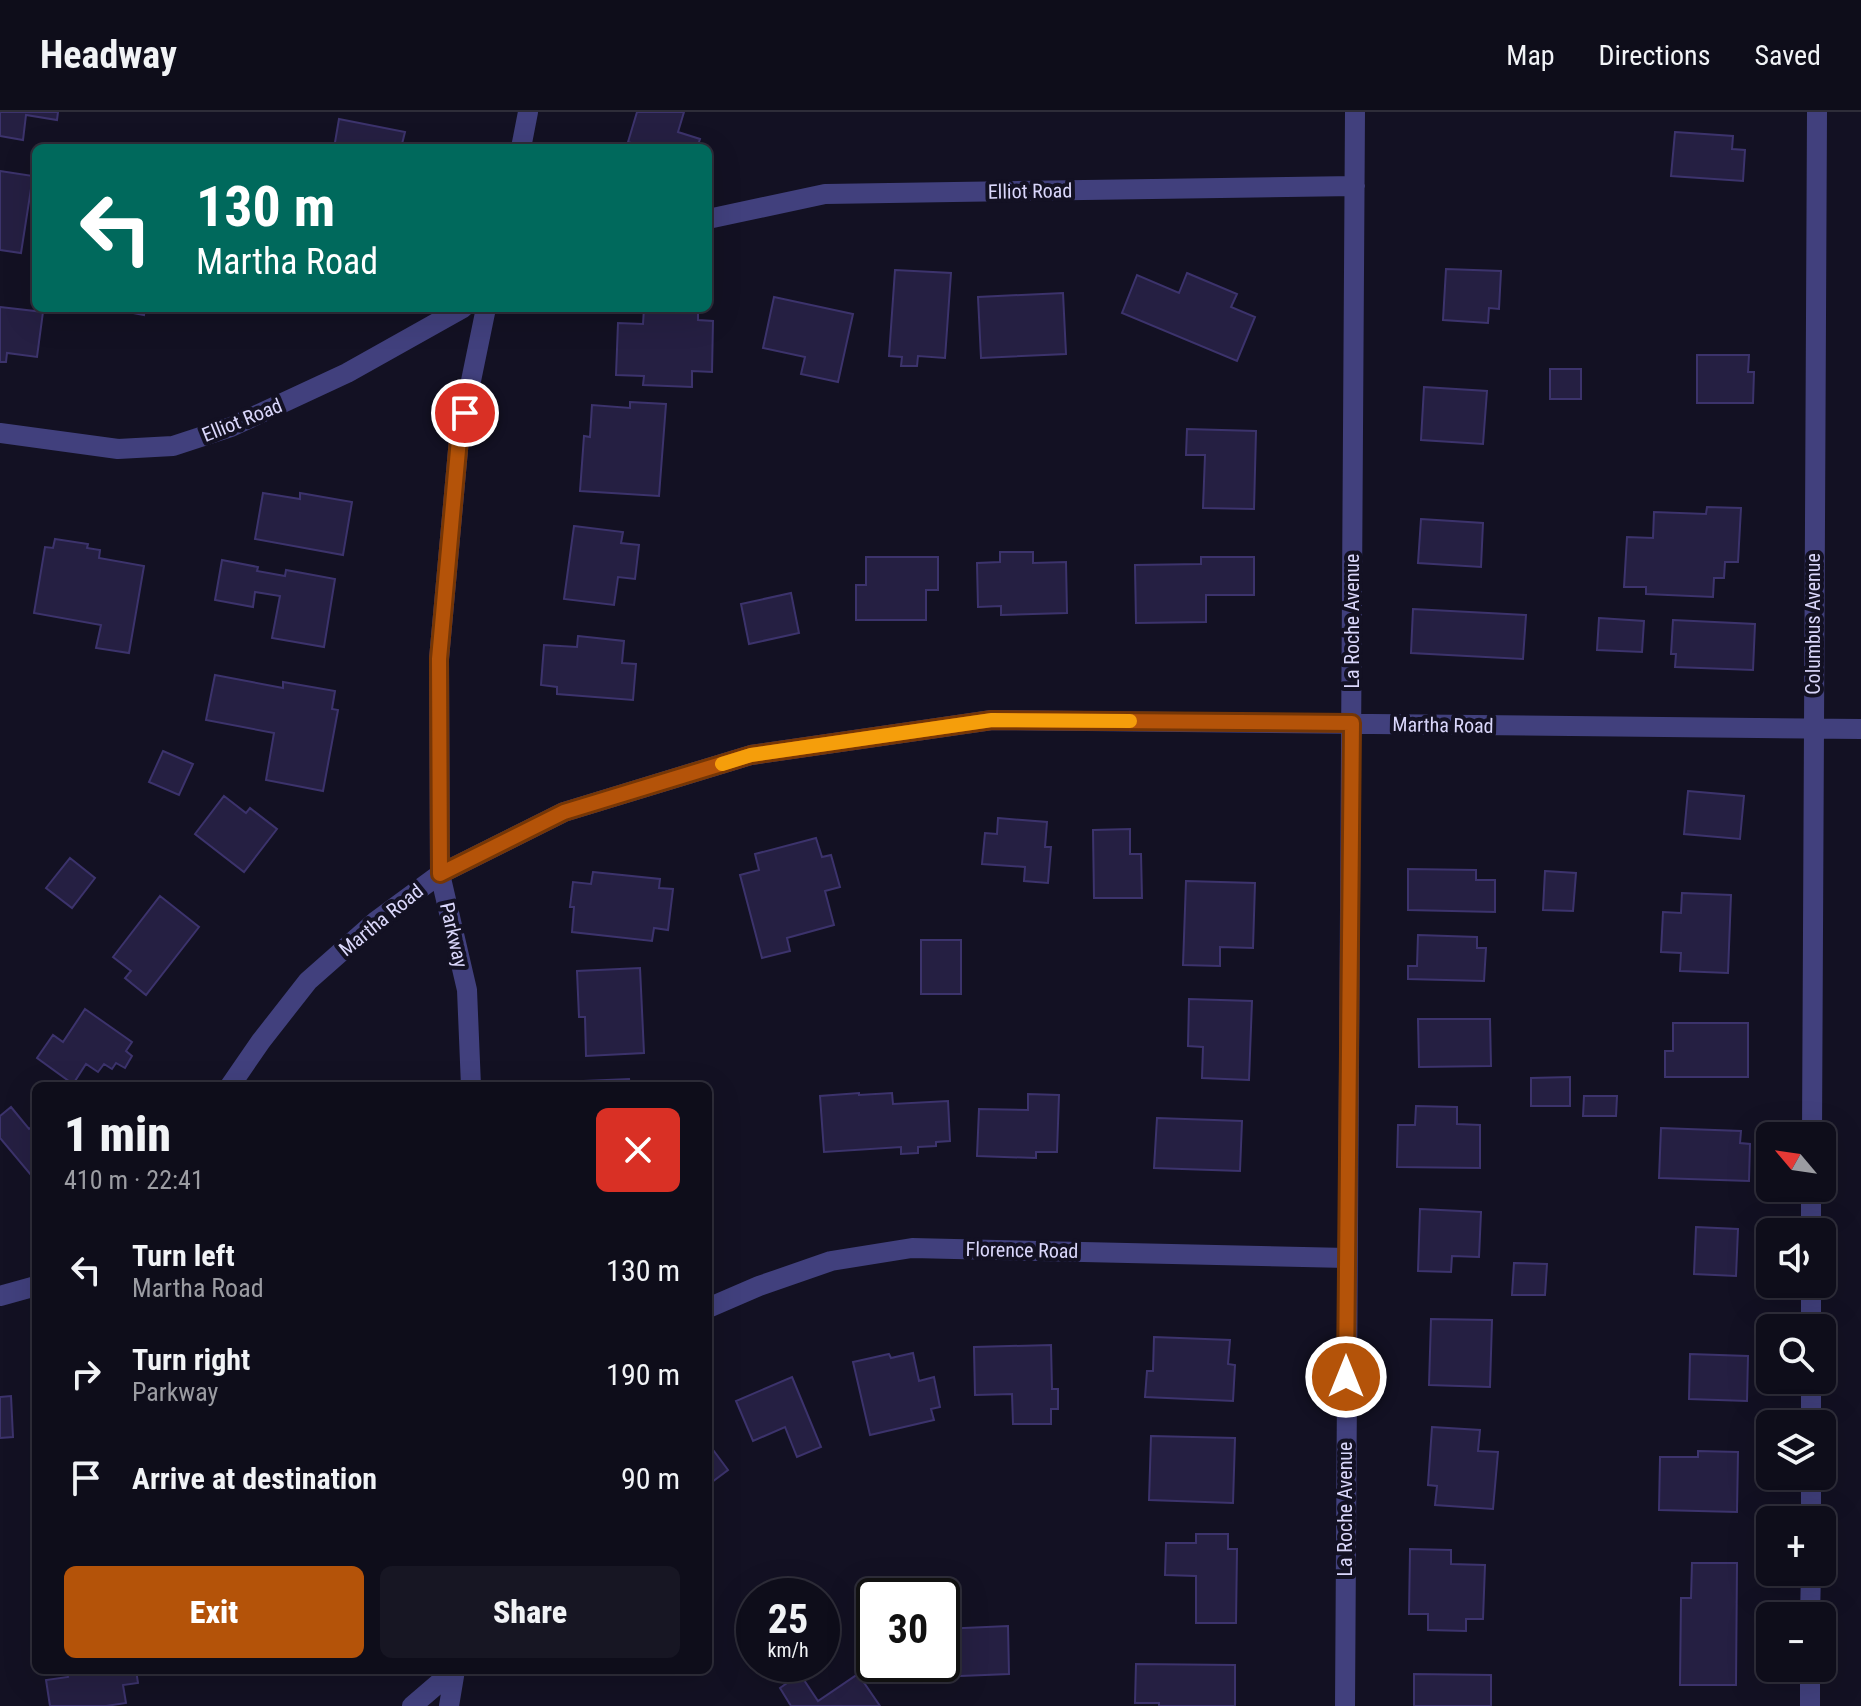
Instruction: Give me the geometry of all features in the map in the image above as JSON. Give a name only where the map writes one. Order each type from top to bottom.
[{"type":"street","points":[[522,144],[528,112]]},
{"type":"street","name":"La Roche Avenue","points":[[1345,1706],[1355,112]]},
{"type":"street","name":"Columbus Avenue","points":[[1812,1122],[1817,112]]},
{"type":"street","name":"Elliot Road","points":[[712,218],[825,194],[1355,186]]},
{"type":"street","name":"Elliot Road","points":[[0,433],[118,449],[173,446],[231,427],[347,373],[456,312]]},
{"type":"street","name":"Parkway","points":[[471,1082],[467,990],[440,874],[439,659],[459,439],[485,312]]},
{"type":"street","name":"Martha Road","points":[[233,1082],[308,981],[376,921],[440,874],[564,812],[751,755],[992,720],[1861,729]]},
{"type":"street","name":"Florence Road","points":[[712,1306],[831,1261],[912,1248],[1347,1258]]},
{"type":"street","points":[[0,1296],[32,1287]]},
{"type":"street","points":[[412,1706],[449,1674]]},
{"type":"street","points":[[449,1706],[453,1674]]},
{"type":"street","points":[[1810,1682],[1810,1706]]},
{"type":"building","points":[[0,112],[58,112],[57,120],[26,115],[23,140],[0,136]]},
{"type":"building","points":[[637,112],[684,112],[678,132],[700,139],[698,144],[628,142]]},
{"type":"building","points":[[339,119],[405,132],[402,144],[335,144]]},
{"type":"building","points":[[1675,132],[1733,136],[1732,149],[1745,150],[1743,181],[1671,176]]},
{"type":"building","points":[[0,171],[32,176],[21,253],[0,250]]},
{"type":"building","points":[[1446,269],[1501,271],[1499,309],[1489,308],[1488,323],[1443,320]]},
{"type":"building","points":[[895,270],[951,273],[945,358],[918,356],[917,366],[901,366],[902,357],[889,356]]},
{"type":"building","points":[[1187,273],[1237,294],[1231,307],[1255,317],[1237,361],[1122,313],[1137,275],[1179,293]]},
{"type":"building","points":[[1063,293],[1066,354],[981,358],[978,297]]},
{"type":"building","points":[[774,297],[853,314],[838,382],[801,374],[805,357],[763,348]]},
{"type":"building","points":[[0,307],[43,312],[37,357],[7,353],[6,362],[0,362]]},
{"type":"building","points":[[644,312],[698,312],[698,320],[713,321],[712,372],[692,371],[692,387],[643,385],[644,376],[616,375],[618,323],[643,324]]},
{"type":"building","points":[[1697,355],[1749,355],[1748,372],[1754,372],[1753,403],[1697,403]]},
{"type":"building","points":[[1550,369],[1581,369],[1581,399],[1550,399]]},
{"type":"building","points":[[1424,387],[1487,391],[1483,444],[1421,440]]},
{"type":"building","points":[[630,402],[666,404],[659,496],[580,491],[584,436],[590,437],[592,405],[630,408]]},
{"type":"building","points":[[1187,429],[1256,431],[1254,509],[1203,508],[1205,455],[1186,455]]},
{"type":"building","points":[[263,493],[300,499],[300,493],[352,502],[343,555],[255,539]]},
{"type":"building","points":[[1707,507],[1741,508],[1738,562],[1725,562],[1724,578],[1714,578],[1713,597],[1646,594],[1646,587],[1624,587],[1627,537],[1653,538],[1654,512],[1706,514]]},
{"type":"building","points":[[1421,519],[1483,523],[1481,567],[1418,563]]},
{"type":"building","points":[[574,526],[623,532],[621,543],[639,545],[635,579],[618,577],[614,605],[564,599]]},
{"type":"building","points":[[55,539],[88,544],[87,548],[100,550],[99,558],[144,566],[129,653],[96,648],[101,625],[34,613],[45,547],[53,548]]},
{"type":"building","points":[[1000,552],[1033,552],[1033,563],[1066,562],[1067,613],[1001,615],[1001,606],[978,607],[977,563],[1000,562]]},
{"type":"building","points":[[866,557],[938,557],[938,590],[926,590],[926,620],[856,620],[856,585],[866,585]]},
{"type":"building","points":[[1201,557],[1254,557],[1254,595],[1206,595],[1206,622],[1136,623],[1135,565],[1201,564]]},
{"type":"building","points":[[222,560],[285,576],[286,570],[335,579],[324,647],[272,638],[280,596],[255,592],[253,607],[215,600]]},
{"type":"building","points":[[791,593],[799,633],[749,644],[741,604]]},
{"type":"building","points":[[1413,609],[1526,615],[1523,659],[1411,653]]},
{"type":"building","points":[[1599,618],[1644,621],[1642,652],[1597,650]]},
{"type":"building","points":[[1673,620],[1755,624],[1753,670],[1675,667],[1676,654],[1671,654]]},
{"type":"building","points":[[578,636],[624,641],[622,663],[636,664],[633,700],[557,694],[557,687],[541,685],[544,645],[577,647]]},
{"type":"building","points":[[215,675],[283,688],[283,682],[335,691],[332,709],[338,710],[323,791],[266,780],[274,733],[206,720]]},
{"type":"building","points":[[163,751],[193,764],[179,795],[149,782]]},
{"type":"building","points":[[1688,791],[1744,796],[1740,839],[1684,834]]},
{"type":"building","points":[[224,796],[246,813],[250,808],[277,829],[244,872],[195,834]]},
{"type":"building","points":[[998,818],[1047,822],[1045,847],[1051,847],[1048,883],[1024,881],[1025,867],[982,864],[985,833],[997,834]]},
{"type":"building","points":[[1130,829],[1130,854],[1141,854],[1142,898],[1094,898],[1093,830]]},
{"type":"building","points":[[816,838],[822,857],[831,855],[840,887],[825,891],[834,925],[787,938],[790,951],[762,958],[740,875],[759,870],[755,854]]},
{"type":"building","points":[[70,858],[95,878],[72,908],[46,888]]},
{"type":"building","points":[[1408,869],[1476,870],[1476,880],[1495,880],[1495,912],[1408,910]]},
{"type":"building","points":[[1545,871],[1576,873],[1573,911],[1543,910]]},
{"type":"building","points":[[593,872],[660,879],[659,888],[673,889],[668,930],[654,928],[652,941],[572,932],[574,907],[570,907],[573,882],[591,884]]},
{"type":"building","points":[[1186,881],[1255,883],[1253,948],[1220,947],[1220,966],[1183,965]]},
{"type":"building","points":[[1682,893],[1731,895],[1728,973],[1680,971],[1681,953],[1661,952],[1663,912],[1681,913]]},
{"type":"building","points":[[160,896],[199,927],[146,995],[125,978],[131,971],[113,957]]},
{"type":"building","points":[[1418,935],[1477,937],[1477,948],[1486,948],[1484,981],[1408,979],[1408,966],[1417,966]]},
{"type":"building","points":[[921,940],[961,940],[961,994],[921,994]]},
{"type":"building","points":[[640,968],[644,1053],[586,1056],[585,1017],[579,1017],[577,971]]},
{"type":"building","points":[[1189,999],[1252,1001],[1249,1080],[1202,1078],[1203,1047],[1188,1046]]},
{"type":"building","points":[[85,1009],[132,1042],[126,1051],[132,1056],[125,1068],[116,1063],[112,1069],[104,1064],[98,1072],[86,1064],[74,1082],[70,1082],[37,1058],[53,1035],[63,1042]]},
{"type":"building","points":[[1418,1019],[1490,1019],[1491,1066],[1419,1067]]},
{"type":"building","points":[[1673,1023],[1748,1023],[1748,1077],[1665,1077],[1665,1051],[1673,1051]]},
{"type":"building","points":[[1570,1077],[1570,1106],[1531,1106],[1531,1078]]},
{"type":"building","points":[[629,1079],[629,1082],[584,1082]]},
{"type":"building","points":[[892,1093],[893,1104],[948,1101],[950,1141],[918,1147],[918,1153],[901,1154],[901,1147],[824,1152],[820,1096]]},
{"type":"building","points":[[1028,1094],[1059,1095],[1057,1152],[1036,1152],[1036,1158],[977,1156],[979,1109],[1028,1110]]},
{"type":"building","points":[[1584,1096],[1617,1096],[1616,1116],[1583,1116]]},
{"type":"building","points":[[1416,1106],[1457,1107],[1457,1124],[1480,1125],[1480,1168],[1397,1167],[1398,1125],[1415,1125]]},
{"type":"building","points":[[11,1107],[29,1129],[32,1127],[32,1176],[0,1138],[0,1116]]},
{"type":"building","points":[[1157,1118],[1242,1121],[1240,1171],[1154,1168]]},
{"type":"building","points":[[1661,1128],[1741,1131],[1740,1143],[1750,1144],[1749,1181],[1659,1178]]},
{"type":"building","points":[[1420,1209],[1481,1212],[1479,1257],[1452,1256],[1451,1272],[1418,1271]]},
{"type":"building","points":[[1696,1227],[1738,1229],[1736,1276],[1694,1274]]},
{"type":"building","points":[[1514,1263],[1547,1264],[1545,1295],[1512,1295]]},
{"type":"building","points":[[1431,1319],[1492,1320],[1490,1387],[1429,1385]]},
{"type":"building","points":[[1154,1337],[1230,1340],[1228,1364],[1235,1365],[1233,1401],[1145,1397],[1147,1371],[1153,1371]]},
{"type":"building","points":[[1051,1345],[1052,1389],[1058,1389],[1058,1409],[1051,1409],[1051,1424],[1013,1424],[1012,1394],[975,1395],[974,1347]]},
{"type":"building","points":[[913,1353],[919,1381],[934,1377],[940,1407],[931,1409],[934,1420],[870,1435],[853,1362],[889,1354],[891,1358]]},
{"type":"building","points":[[1690,1354],[1748,1356],[1747,1401],[1689,1399]]},
{"type":"building","points":[[792,1377],[821,1447],[797,1457],[785,1427],[753,1441],[736,1401]]},
{"type":"building","points":[[11,1396],[13,1437],[0,1438],[0,1397]]},
{"type":"building","points":[[1432,1427],[1480,1430],[1478,1451],[1498,1452],[1493,1509],[1435,1505],[1437,1486],[1428,1485]]},
{"type":"building","points":[[1151,1436],[1235,1438],[1233,1503],[1149,1500]]},
{"type":"building","points":[[712,1448],[728,1470],[712,1482]]},
{"type":"building","points":[[1698,1451],[1738,1452],[1737,1512],[1659,1510],[1660,1457],[1698,1457]]},
{"type":"building","points":[[1196,1534],[1228,1534],[1228,1549],[1237,1549],[1236,1623],[1196,1623],[1196,1576],[1165,1575],[1166,1543],[1196,1543]]},
{"type":"building","points":[[1410,1549],[1451,1550],[1451,1564],[1485,1565],[1483,1619],[1466,1619],[1466,1631],[1428,1630],[1428,1614],[1409,1614]]},
{"type":"building","points":[[1692,1563],[1737,1563],[1736,1685],[1680,1685],[1681,1598],[1691,1598]]},
{"type":"building","points":[[1008,1626],[1009,1674],[960,1676],[960,1628]]},
{"type":"building","points":[[1136,1664],[1235,1665],[1235,1706],[1135,1703]]},
{"type":"building","points":[[68,1674],[137,1674],[138,1683],[123,1685],[126,1703],[50,1706],[46,1680],[68,1677]]},
{"type":"building","points":[[1414,1674],[1491,1675],[1491,1706],[1414,1706]]},
{"type":"building","points":[[856,1675],[856,1682],[864,1682],[880,1706],[791,1706],[780,1688],[789,1682],[805,1682],[818,1701]]},
{"type":"slow traffic","points":[[722,764],[751,755],[992,720],[1130,721]]},
{"type":"route","points":[[465,413],[459,439],[439,659],[440,874],[564,812],[751,755],[992,720],[1352,723],[1346,1377]]}]
